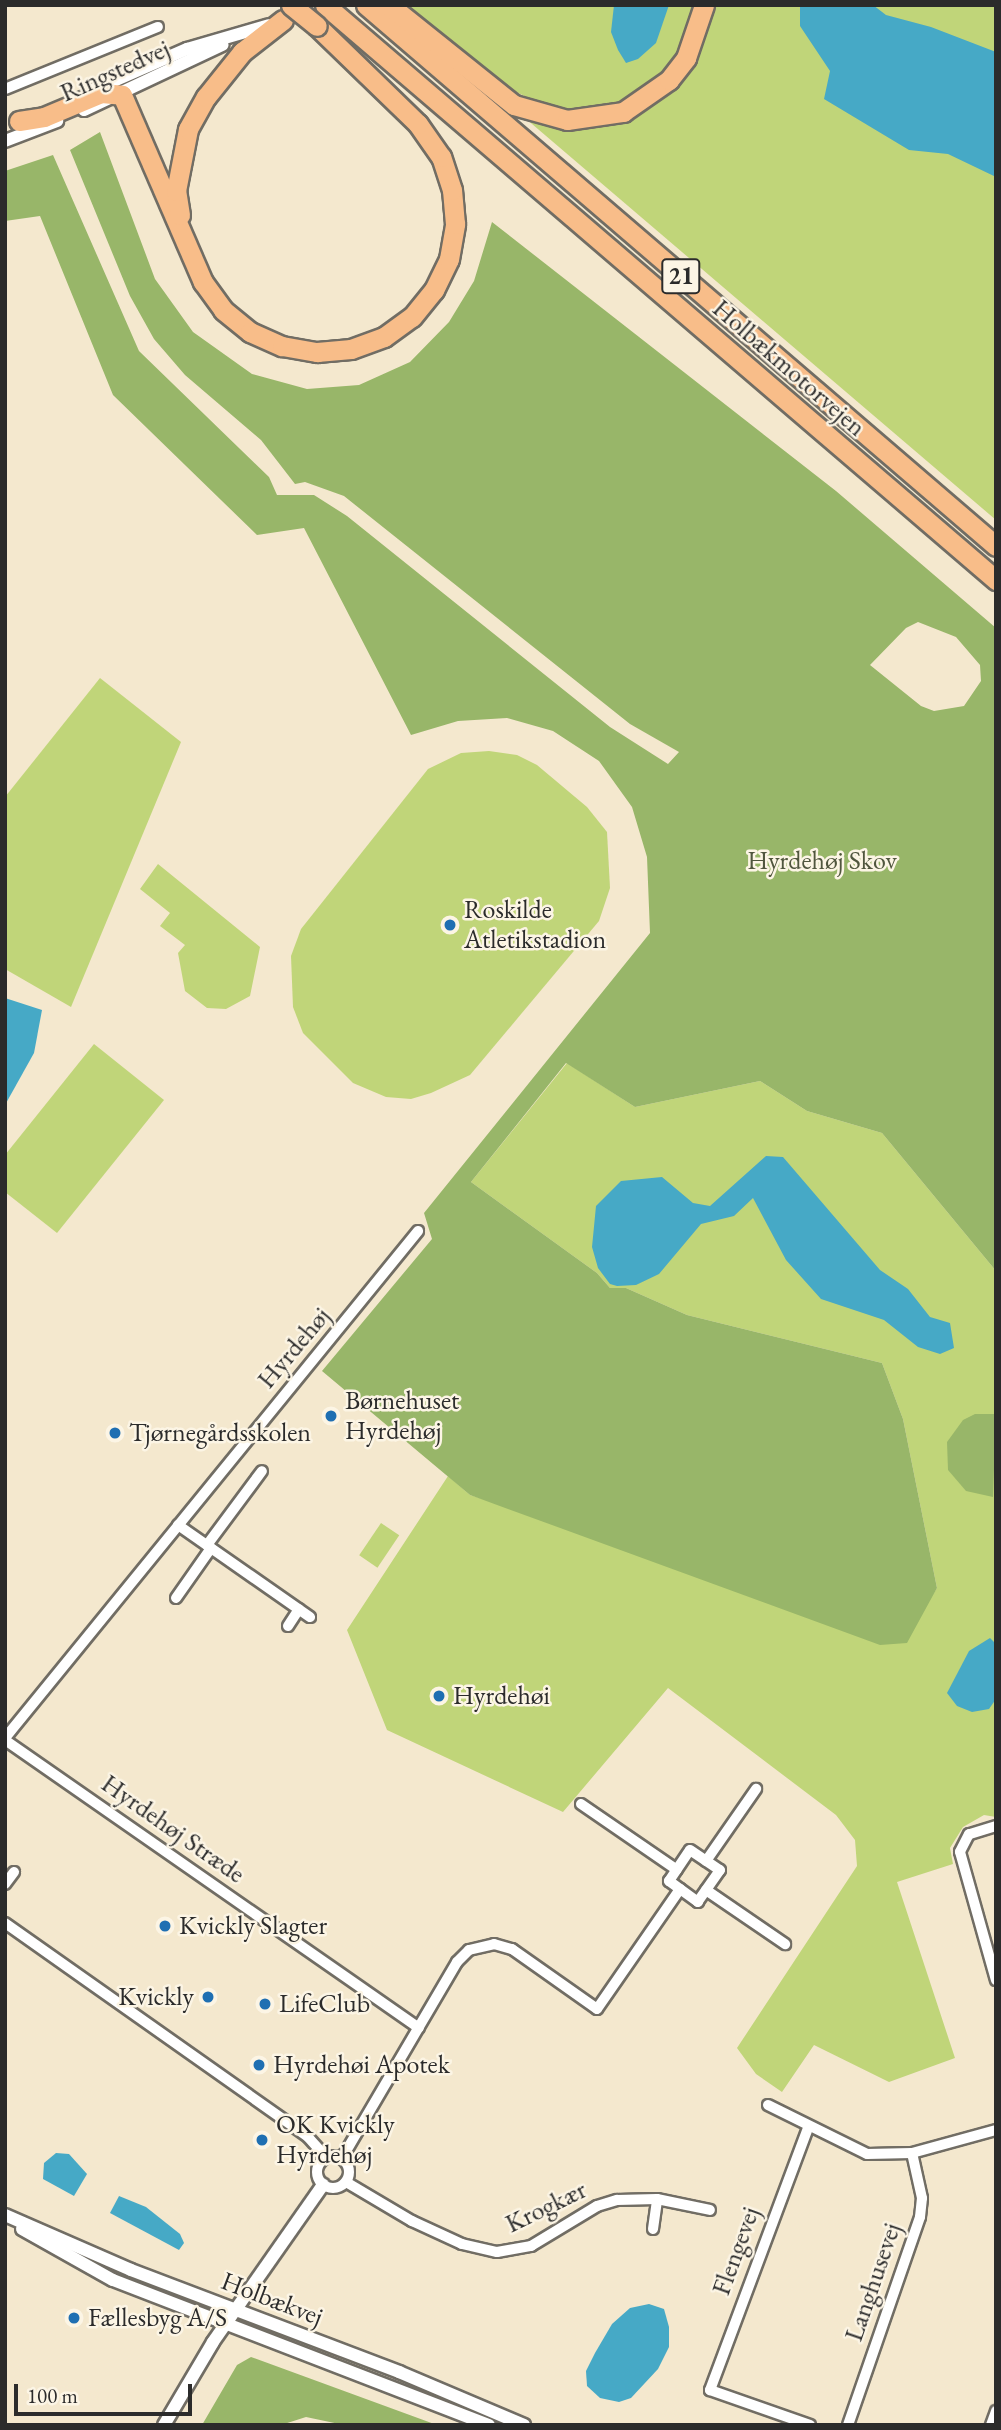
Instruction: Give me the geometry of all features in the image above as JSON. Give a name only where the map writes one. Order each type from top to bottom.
[{"type":"highway","name":"Holbækmotorvejen","points":[[366,5],[996,546]]},
{"type":"highway","points":[[389,5],[514,105],[567,120],[623,112],[669,80],[690,50],[704,5]]},
{"type":"highway","name":"Holbækmotorvejen","points":[[332,11],[996,580]]},
{"type":"highway","points":[[12,124],[44,117],[101,93],[122,94],[185,244],[203,282],[223,310],[250,332],[282,346],[317,352],[351,349],[373,341],[412,317],[434,290],[449,259],[455,225],[452,190],[441,157],[418,124],[317,26],[287,13],[242,52],[206,97],[188,129],[176,191],[185,244]]},
{"type":"street","name":"Ringstedvej","points":[[5,141],[122,94],[287,13]]},
{"type":"street","points":[[5,89],[158,27]]},
{"type":"street","name":"Ringstedvej","points":[[12,124],[187,49],[239,35]]},
{"type":"street","name":"Hyrdehøj","points":[[5,1739],[418,1231]]},
{"type":"street","points":[[176,1598],[262,1471]]},
{"type":"street","points":[[178,1525],[310,1618]]},
{"type":"street","points":[[288,1626],[299,1609]]},
{"type":"street","name":"Hyrdehøj Stræde","points":[[5,1739],[419,2028]]},
{"type":"street","points":[[706,1861],[756,1788]]},
{"type":"street","points":[[581,1804],[677,1870]]},
{"type":"street","points":[[996,1826],[969,1834],[960,1852],[996,1980]]},
{"type":"street","points":[[690,1850],[720,1870],[698,1902],[669,1881],[677,1870],[690,1850]]},
{"type":"street","points":[[5,1884],[14,1872]]},
{"type":"street","points":[[342,2158],[457,1962],[482,1945],[512,1949],[597,2009],[680,1889]]},
{"type":"street","points":[[706,1890],[785,1944]]},
{"type":"street","points":[[5,1923],[308,2137],[326,2157],[342,2158],[348,2166],[346,2182],[335,2188],[323,2185]]},
{"type":"street","points":[[768,2105],[808,2128],[867,2154],[912,2153],[996,2130]]},
{"type":"street","name":"Flengevej","points":[[808,2128],[710,2390],[810,2425]]},
{"type":"street","name":"Langhusevej","points":[[848,2425],[920,2217],[922,2198],[912,2153]]},
{"type":"street","points":[[323,2185],[317,2170],[326,2157]]},
{"type":"street","name":"Krogkær","points":[[346,2182],[412,2221],[462,2244],[497,2252],[531,2246],[597,2206],[634,2197],[710,2210]]},
{"type":"street","points":[[164,2425],[225,2325],[323,2185]]},
{"type":"street","points":[[653,2229],[657,2199]]},
{"type":"street","name":"Holbækvej","points":[[5,2217],[524,2425]]},
{"type":"street","name":"Holbækvej","points":[[5,2217],[109,2278],[489,2425]]},
{"type":"street","points":[[991,2425],[996,2411]]},
{"type":"green space","points":[[405,5],[693,5],[690,27],[670,68],[631,99],[590,111],[545,106],[506,87]]},
{"type":"green space","points":[[711,5],[996,5],[996,520],[525,118],[576,126],[643,109]]},
{"type":"green space","name":"Hyrdehøj Skov","points":[[100,132],[155,279],[193,332],[252,374],[307,389],[359,385],[410,362],[449,322],[474,281],[492,222],[836,491],[996,628],[996,1271],[882,1133],[807,1111],[760,1081],[635,1107],[566,1063],[471,1182],[597,1273],[610,1288],[626,1288],[687,1315],[882,1363],[903,1419],[937,1588],[907,1643],[880,1645],[470,1495],[322,1371],[432,1239],[424,1213],[650,933],[647,857],[632,807],[599,761],[553,731],[507,718],[458,721],[411,735],[304,528],[257,535],[113,395],[40,216],[5,221],[5,171],[53,155],[139,351],[269,477],[277,495],[314,495],[347,516],[610,727],[668,764],[679,752],[630,724],[344,496],[305,482],[295,484],[261,440],[185,375],[154,339],[130,296],[70,150]],"holes":[[[918,622],[956,637],[980,665],[981,681],[964,706],[934,711],[921,706],[870,665],[906,628]]]},
{"type":"green space","points":[[100,678],[181,742],[71,1007],[5,969],[5,797]]},
{"type":"green space","name":"Roskilde Atletikstadion","points":[[489,751],[517,755],[537,765],[587,807],[607,832],[610,888],[599,921],[470,1075],[411,1099],[386,1097],[353,1083],[303,1033],[293,1007],[291,956],[301,929],[428,769],[461,753]]},
{"type":"green space","points":[[158,864],[260,947],[250,996],[226,1009],[207,1008],[185,991],[178,953],[185,945],[160,926],[170,913],[140,889]]},
{"type":"green space","points":[[94,1044],[164,1100],[57,1233],[5,1192],[5,1155]]},
{"type":"green space","points":[[567,1063],[635,1107],[760,1081],[807,1111],[882,1133],[996,1271],[996,1817],[984,1815],[963,1827],[950,1848],[953,1864],[897,1882],[955,2058],[889,2082],[814,2045],[782,2092],[756,2074],[737,2048],[857,1866],[855,1840],[836,1815],[668,1688],[563,1812],[387,1730],[347,1630],[448,1476],[470,1495],[909,1631],[937,1588],[903,1419],[882,1363],[687,1315],[626,1288],[610,1288],[597,1273],[471,1182]]},
{"type":"green space","points":[[975,1414],[996,1414],[993,1497],[966,1491],[948,1470],[947,1442],[963,1420]]},
{"type":"green space","points":[[381,1523],[399,1535],[377,1568],[359,1555]]},
{"type":"green space","points":[[251,2357],[437,2425],[344,2425],[306,2417],[281,2425],[202,2425],[237,2365]]},
{"type":"water","points":[[614,5],[669,5],[656,43],[638,59],[626,63],[611,32]]},
{"type":"water","points":[[800,5],[873,5],[886,15],[931,27],[996,52],[996,177],[948,154],[909,150],[824,99],[830,71],[800,26]]},
{"type":"water","points":[[5,998],[42,1010],[34,1053],[5,1105]]},
{"type":"water","points":[[766,1156],[783,1157],[880,1270],[908,1289],[930,1317],[950,1323],[954,1348],[940,1354],[918,1347],[884,1320],[821,1299],[786,1260],[753,1198],[734,1216],[701,1224],[659,1274],[636,1285],[610,1284],[598,1268],[592,1247],[596,1206],[621,1181],[662,1177],[693,1203],[710,1206]]},
{"type":"water","points":[[990,1638],[996,1644],[996,1699],[989,1709],[972,1712],[957,1706],[947,1693],[969,1651]]},
{"type":"water","points":[[56,2153],[69,2154],[87,2174],[74,2196],[43,2179],[44,2163]]},
{"type":"water","points":[[119,2196],[146,2207],[180,2234],[184,2243],[179,2250],[110,2213]]},
{"type":"water","points":[[649,2304],[664,2309],[669,2327],[669,2347],[658,2369],[631,2398],[619,2402],[600,2398],[587,2386],[586,2371],[595,2353],[612,2324],[630,2308]]},
{"type":"place","name":"Roskilde Atletikstadion","points":[[450,925]]},
{"type":"place","name":"Børnehuset Hyrdehøj","points":[[331,1416]]},
{"type":"place","name":"Tjørnegårdsskolen","points":[[115,1433]]},
{"type":"place","name":"Hyrdehøi","points":[[439,1696]]},
{"type":"place","name":"Kvickly Slagter","points":[[165,1926]]},
{"type":"place","name":"Kvickly","points":[[208,1997]]},
{"type":"place","name":"LifeClub","points":[[265,2004]]},
{"type":"place","name":"Hyrdehøi Apotek","points":[[259,2065]]},
{"type":"place","name":"OK Kvickly Hyrdehøj","points":[[262,2140]]},
{"type":"place","name":"Fællesbyg A/S","points":[[74,2318]]}]
